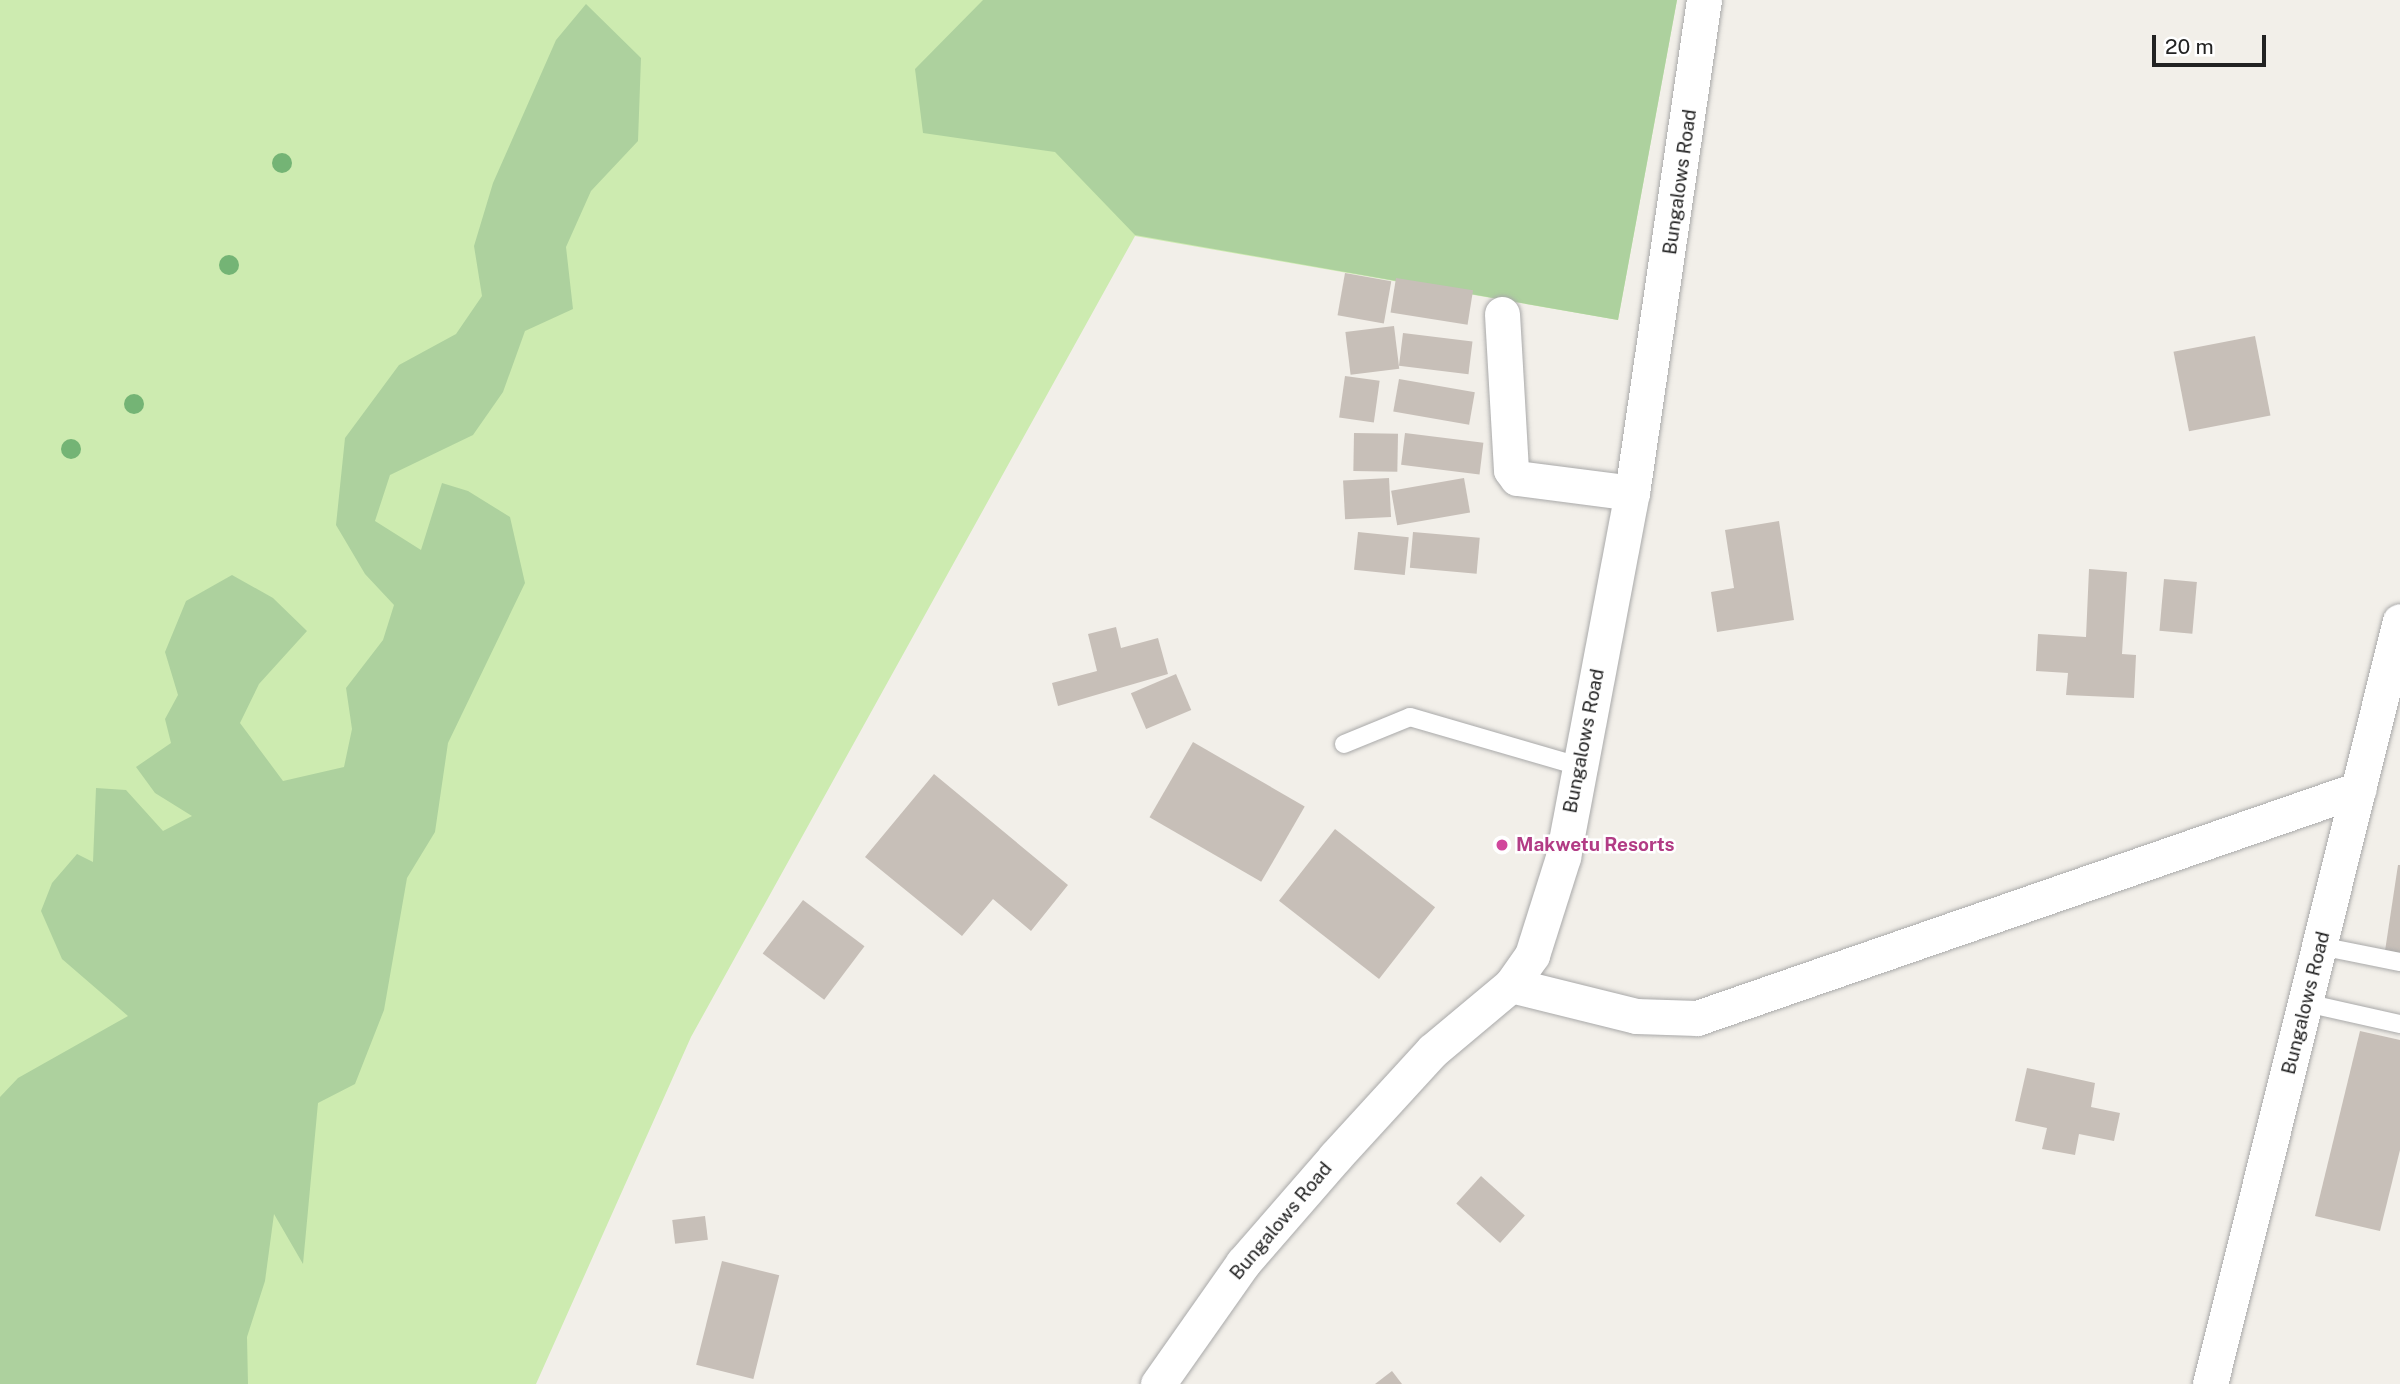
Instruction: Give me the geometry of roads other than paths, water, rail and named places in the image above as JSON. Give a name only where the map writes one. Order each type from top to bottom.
[{"type":"street","name":"Bungalows Road","points":[[1158,1384],[1243,1264],[1335,1157],[1432,1051],[1511,985],[1532,955],[1563,857],[1632,494],[1704,0]]},
{"type":"street","points":[[1502,314],[1511,470],[1517,478],[1632,494]]},
{"type":"street","name":"Bungalows Road","points":[[2210,1384],[2400,621]]},
{"type":"street","points":[[1511,985],[1636,1016],[1697,1018],[2359,789]]},
{"type":"lane","points":[[1344,744],[1410,717],[1579,766]]},
{"type":"lane","points":[[2320,946],[2400,962]]},
{"type":"lane","points":[[2305,1003],[2400,1024]]},
{"type":"place","name":"Makwetu Resorts","points":[[1502,845]]}]
